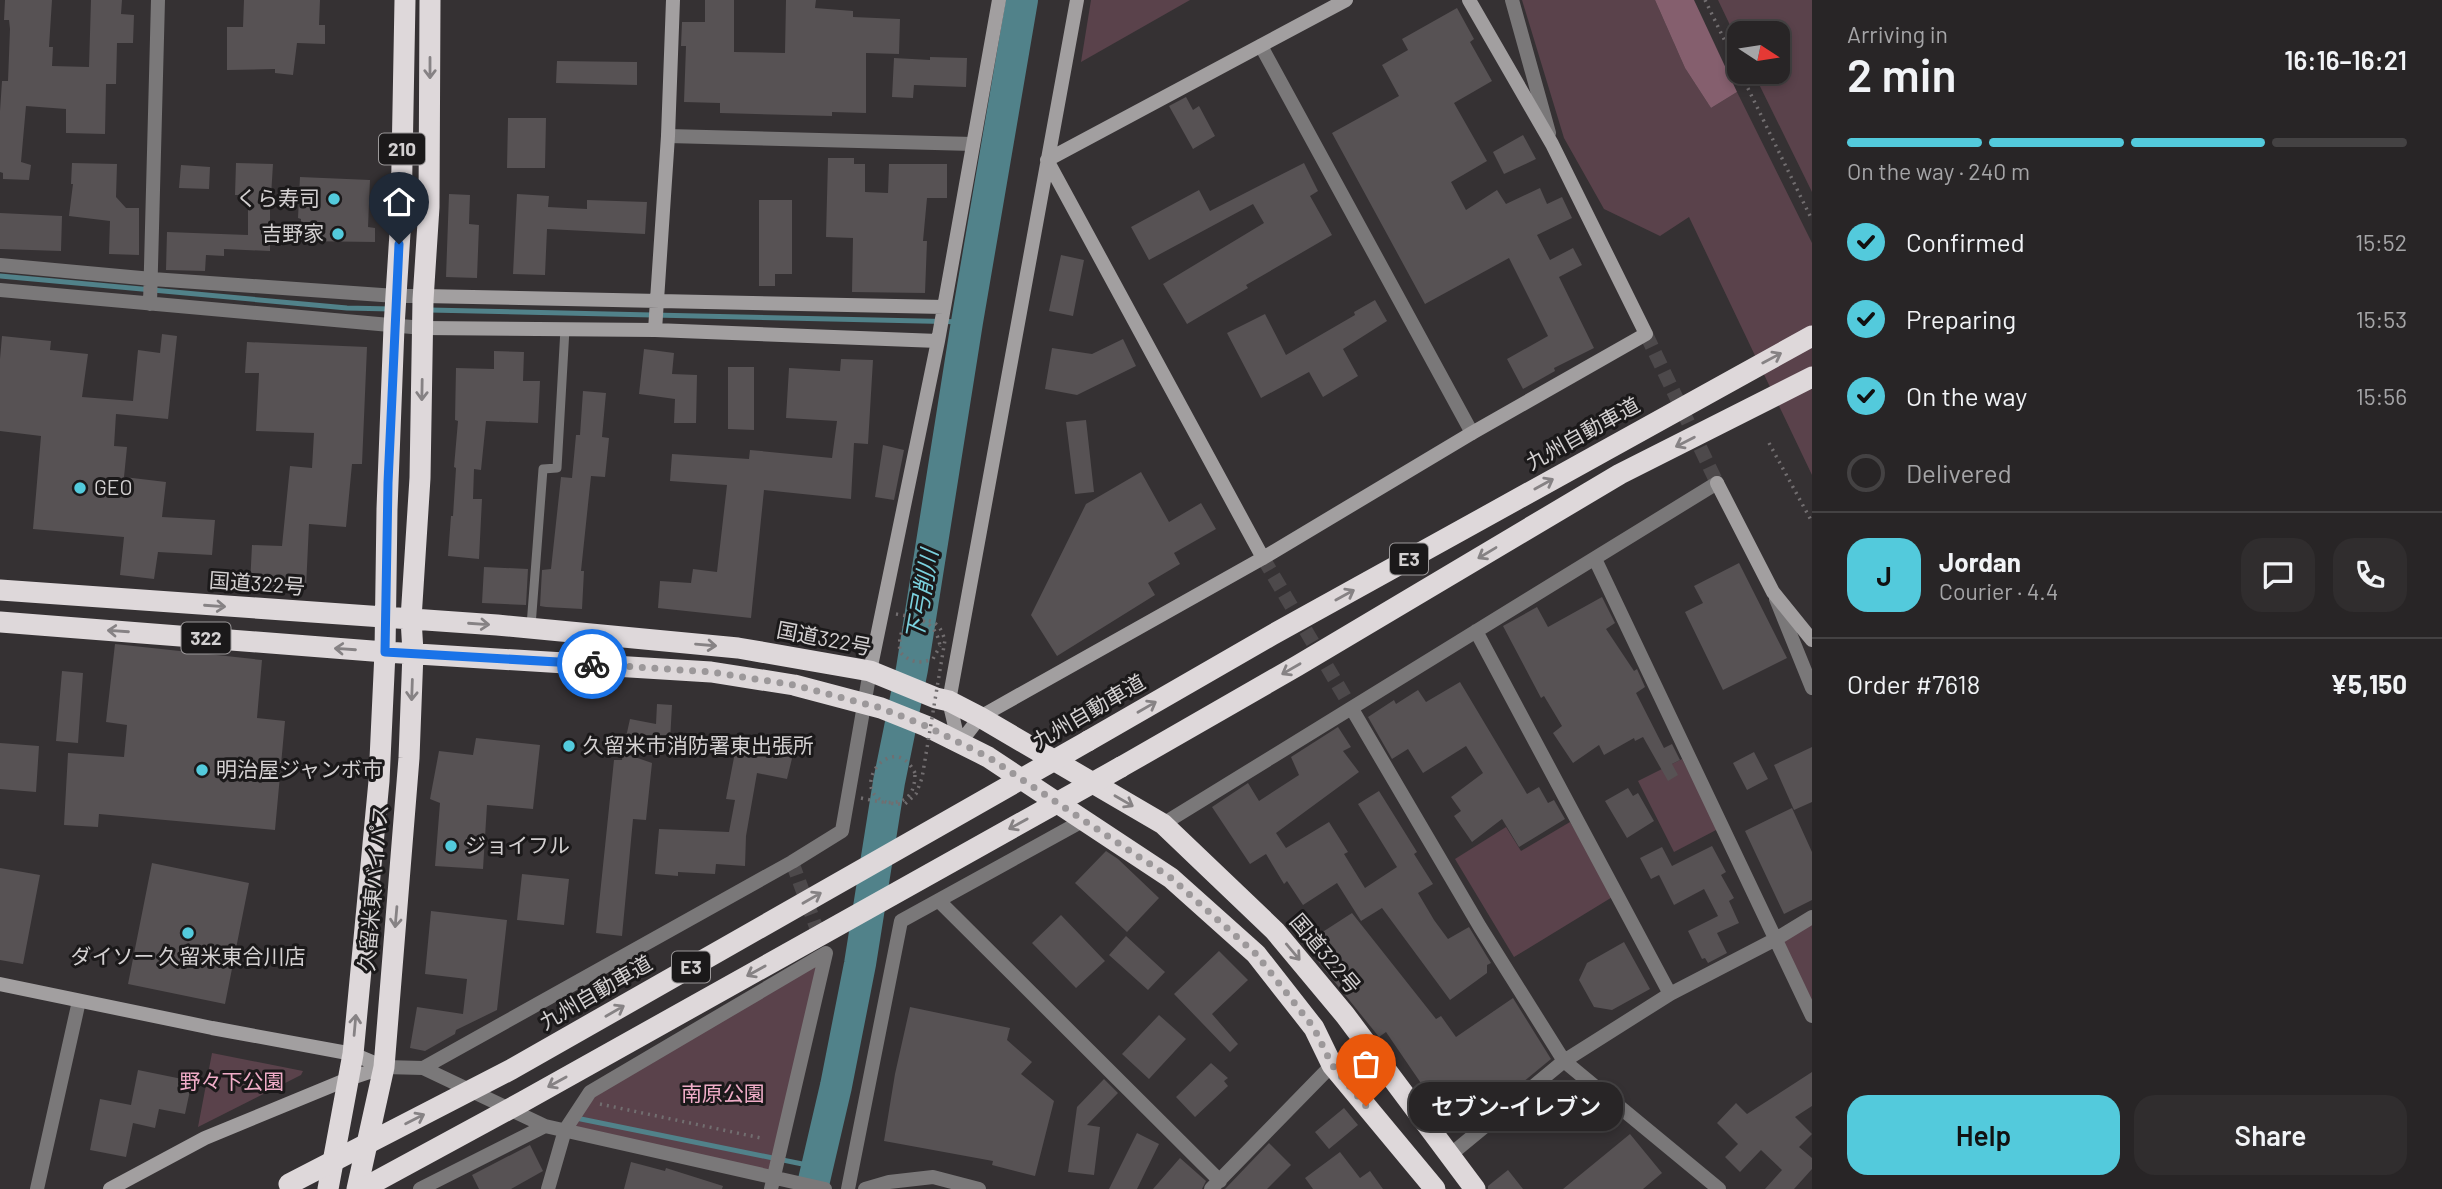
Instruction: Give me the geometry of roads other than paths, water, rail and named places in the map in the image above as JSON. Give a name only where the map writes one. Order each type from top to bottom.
[{"type":"highway","name":"久留米東バイパス","points":[[328,1189],[353,1054],[379,781],[394,324],[401,217],[405,0]]},
{"type":"highway","name":"久留米東バイパス","points":[[359,1189],[384,1067],[409,758],[413,652],[411,619],[420,478],[423,311],[429,207],[430,0]]},
{"type":"highway","name":"九州自動車道","points":[[284,1186],[512,1069],[1088,741],[1812,336]]},
{"type":"highway","name":"E3","points":[[359,1189],[524,1101],[1121,767],[1620,474],[1812,377]]},
{"type":"highway","name":"国道322号","points":[[0,590],[531,628],[738,648],[879,675],[942,700],[980,717],[1163,824],[1275,931],[1345,1015],[1475,1189]]},
{"type":"highway","name":"322","points":[[0,622],[385,652],[711,672],[794,685],[873,705],[926,726],[988,757],[1171,878],[1256,954],[1314,1028],[1332,1065],[1435,1189]]},
{"type":"street","points":[[150,304],[158,0]]},
{"type":"street","points":[[655,330],[668,136],[673,0]]},
{"type":"street","points":[[423,1068],[792,862],[842,831],[848,796],[879,675],[882,611],[938,341],[999,0]]},
{"type":"street","points":[[959,744],[942,700],[1077,0]]},
{"type":"street","points":[[1047,160],[1346,0]]},
{"type":"street","points":[[959,744],[980,717],[1263,558],[1472,433],[1646,334],[1552,144],[1469,0]]},
{"type":"street","points":[[1512,0],[1552,144]]},
{"type":"street","points":[[1261,46],[1472,433]]},
{"type":"street","points":[[668,136],[973,144]]},
{"type":"street","points":[[1047,160],[1263,558]]},
{"type":"street","points":[[0,265],[396,297],[423,311],[565,329],[938,341]]},
{"type":"street","points":[[0,290],[394,324],[423,311],[657,300],[944,307]]},
{"type":"street","points":[[1163,824],[1717,483],[1773,592],[1812,688]]},
{"type":"street","points":[[1595,559],[1812,1016]]},
{"type":"street","points":[[1773,592],[1812,640]]},
{"type":"street","points":[[1476,631],[1670,994]]},
{"type":"street","points":[[1352,709],[1480,927],[1564,1061],[1719,1189]]},
{"type":"street","points":[[848,1189],[901,921],[1084,820]]},
{"type":"street","points":[[939,901],[1216,1185],[1332,1065]]},
{"type":"street","points":[[1450,1155],[1564,1061],[1670,994],[1776,939],[1812,917]]},
{"type":"street","points":[[548,1189],[565,1130],[590,1092],[826,953],[773,1183]]},
{"type":"street","points":[[0,984],[353,1054],[384,1067]]},
{"type":"street","points":[[37,1189],[79,1001]]},
{"type":"street","points":[[110,1189],[205,1138],[348,1079],[384,1067],[423,1068],[545,1126],[773,1183],[825,1189]]},
{"type":"street","points":[[420,1189],[545,1126]]},
{"type":"street","points":[[865,1189],[889,1182],[933,1177],[979,1189]]},
{"type":"lane","points":[[531,628],[543,469],[557,467],[565,329]]},
{"type":"waterway","name":"下弓削川","points":[[812,1189],[860,964],[889,782],[912,669],[1022,0]]},
{"type":"waterway","points":[[0,276],[347,308],[391,309]]},
{"type":"waterway","points":[[429,310],[967,322]]},
{"type":"waterway","points":[[576,1118],[817,1167]]},
{"type":"tunnel","points":[[1646,334],[1717,483]]},
{"type":"tunnel","points":[[1263,558],[1352,709]]},
{"type":"tunnel","points":[[792,862],[822,943]]},
{"type":"place","name":"くら寿司","points":[[334,199]]},
{"type":"place","name":"吉野家","points":[[338,234]]},
{"type":"place","name":"GEO","points":[[80,488]]},
{"type":"place","name":"久留米市消防署東出張所","points":[[569,746]]},
{"type":"place","name":"明治屋ジャンボ市","points":[[202,770]]},
{"type":"place","name":"ジョイフル","points":[[451,846]]},
{"type":"place","name":"ダイソー 久留米東合川店","points":[[188,933]]},
{"type":"place","name":"セブン-イレブン","points":[[1366,1106]]},
{"type":"park label","name":"野々下公園","points":[[232,1082]]},
{"type":"park label","name":"南原公園","points":[[723,1094]]}]
